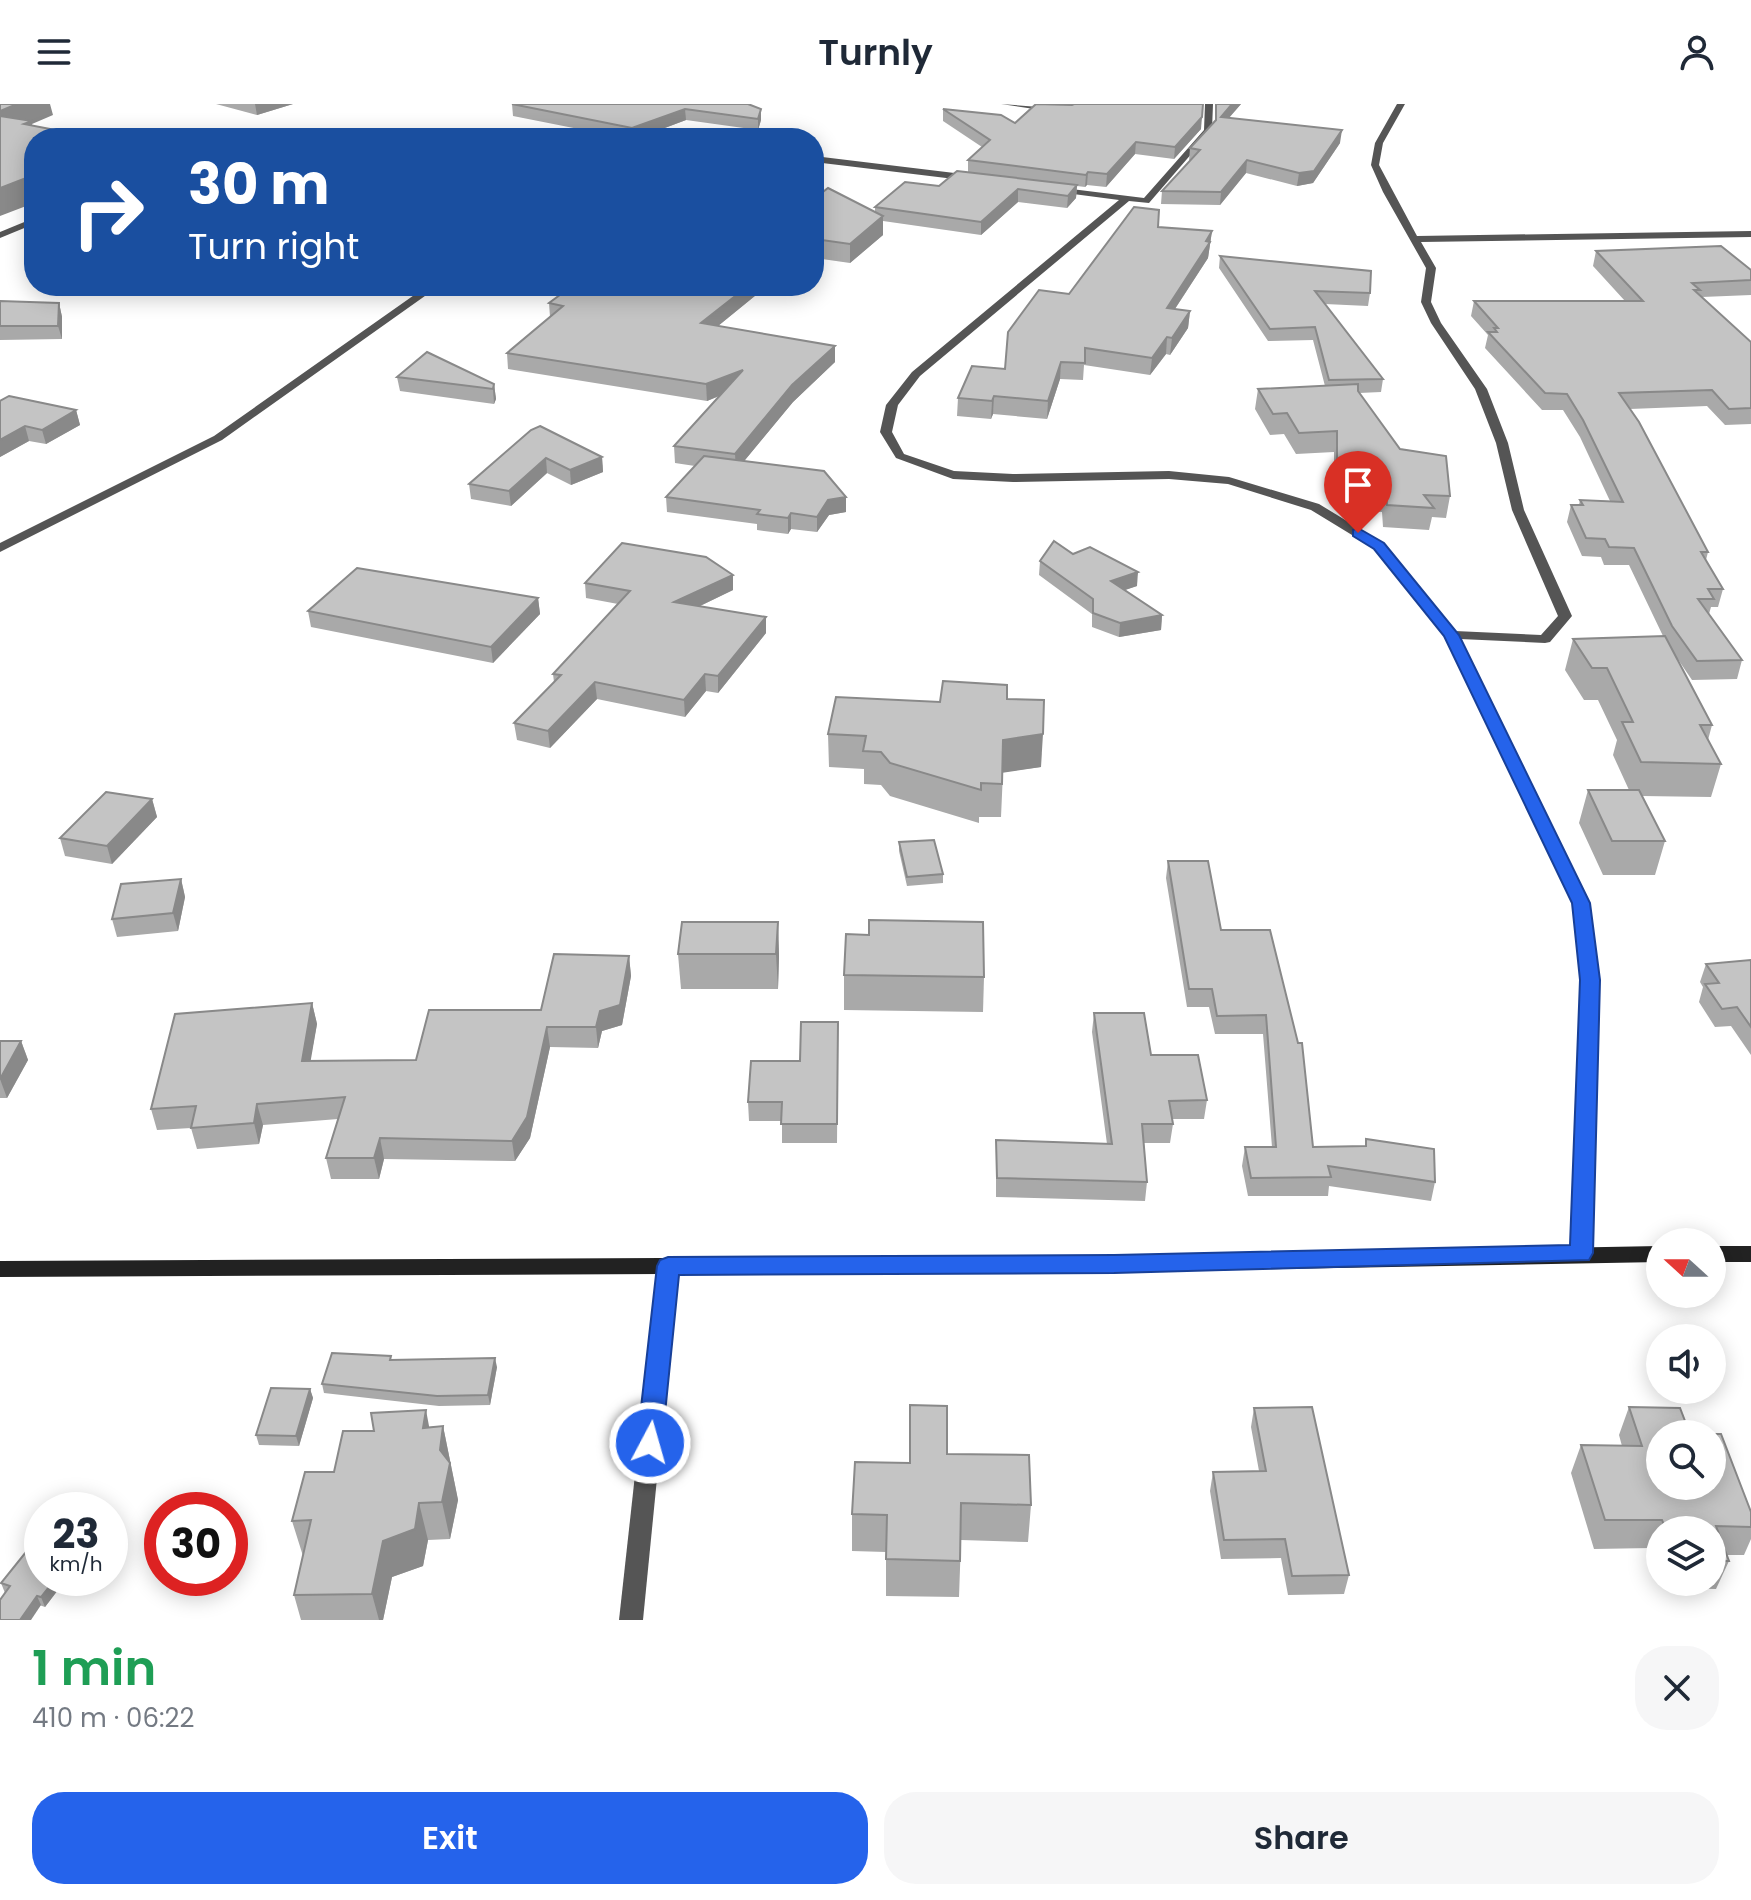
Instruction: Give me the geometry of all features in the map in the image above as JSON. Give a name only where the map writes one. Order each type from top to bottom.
[{"type":"main road","points":[[0,1269],[1114,1264],[1646,1254]]},
{"type":"main road","points":[[1726,1254],[1751,1254]]},
{"type":"street","points":[[1005,104],[1067,112],[1076,104]]},
{"type":"street","points":[[1050,188],[1146,201],[1208,130],[1209,104]]},
{"type":"street","points":[[1401,104],[1379,143],[1375,165],[1431,268],[1426,302],[1436,323],[1481,389],[1502,443],[1518,510],[1565,616],[1545,639],[1451,635]]},
{"type":"street","points":[[824,160],[988,180]]},
{"type":"street","points":[[1127,198],[916,374],[892,405],[886,432],[900,456],[953,475],[1013,478],[1169,475],[1229,481],[1315,507],[1379,546],[1451,635],[1581,903],[1590,980],[1581,1253]]},
{"type":"street","points":[[0,235],[24,225]]},
{"type":"street","points":[[1413,239],[1751,234]]},
{"type":"street","points":[[0,548],[218,438],[420,296]]},
{"type":"street","points":[[631,1620],[668,1266]]},
{"type":"building","points":[[0,104],[17,104],[0,111]]},
{"type":"building","points":[[512,104],[748,104],[761,109],[758,119],[685,109],[632,128]]},
{"type":"building","points":[[1036,104],[1203,104],[1202,117],[1175,147],[1136,142],[1107,174],[1088,172],[1086,175],[968,160],[990,140],[943,109],[1001,115],[1015,123]]},
{"type":"building","points":[[1216,104],[1232,104],[1221,117],[1342,130],[1314,171],[1299,173],[1247,160],[1221,192],[1162,191],[1200,150],[1190,148],[1216,120]]},
{"type":"building","points":[[0,116],[32,121],[24,124],[45,128],[24,128],[24,179],[0,188]]},
{"type":"building","points":[[957,171],[1077,185],[1068,196],[1018,189],[981,222],[875,207],[905,182],[939,186]]},
{"type":"building","points":[[828,188],[883,216],[850,244],[824,240],[824,191]]},
{"type":"building","points":[[1134,207],[1159,210],[1158,227],[1212,231],[1206,241],[1210,242],[1167,308],[1190,311],[1172,338],[1167,337],[1152,358],[1085,348],[1085,363],[1061,362],[1048,401],[994,396],[992,401],[958,398],[972,366],[1005,369],[1008,332],[1039,290],[1069,294]]},
{"type":"building","points":[[1721,246],[1751,270],[1751,280],[1692,283],[1700,290],[1694,290],[1751,342],[1751,408],[1729,409],[1712,390],[1619,393],[1639,422],[1708,552],[1701,552],[1723,589],[1708,589],[1714,599],[1698,599],[1742,660],[1697,661],[1672,626],[1634,548],[1609,547],[1605,539],[1586,538],[1571,505],[1583,505],[1580,500],[1623,502],[1567,394],[1545,393],[1488,332],[1497,332],[1494,328],[1498,328],[1474,301],[1643,301],[1596,251]]},
{"type":"building","points":[[1220,256],[1371,271],[1370,293],[1315,291],[1383,379],[1329,380],[1315,327],[1270,329]]},
{"type":"building","points":[[558,296],[735,296],[701,323],[835,346],[792,385],[735,454],[674,446],[743,370],[706,384],[507,353],[563,306],[549,303]]},
{"type":"building","points":[[0,301],[59,303],[58,326],[0,326]]},
{"type":"building","points":[[427,352],[494,384],[493,389],[397,377]]},
{"type":"building","points":[[1358,384],[1358,391],[1400,449],[1446,456],[1450,496],[1424,495],[1434,508],[1387,505],[1386,491],[1366,489],[1366,473],[1337,470],[1337,431],[1299,433],[1287,413],[1273,414],[1258,389]]},
{"type":"building","points":[[9,396],[76,410],[42,430],[25,426],[0,440],[0,401]]},
{"type":"building","points":[[540,426],[602,457],[570,470],[546,458],[509,491],[469,484],[531,430]]},
{"type":"building","points":[[704,456],[824,471],[846,497],[828,500],[817,517],[791,513],[788,518],[757,514],[760,510],[666,497]]},
{"type":"building","points":[[1054,541],[1073,554],[1090,547],[1138,572],[1111,581],[1162,615],[1120,623],[1093,613],[1093,599],[1040,561]]},
{"type":"building","points":[[622,543],[706,557],[733,575],[674,602],[766,617],[718,676],[705,674],[684,700],[595,682],[548,731],[514,723],[561,675],[553,674],[630,591],[585,583]]},
{"type":"building","points":[[357,568],[538,598],[491,647],[308,611]]},
{"type":"building","points":[[1665,636],[1712,725],[1700,725],[1721,764],[1641,762],[1622,722],[1633,722],[1607,668],[1592,668],[1573,639]]},
{"type":"building","points":[[943,681],[1007,685],[1007,699],[1044,700],[1043,734],[1003,740],[1002,784],[981,783],[981,790],[890,763],[881,752],[863,751],[866,736],[828,734],[836,697],[940,702]]},
{"type":"building","points":[[1588,790],[1639,790],[1665,841],[1612,841]]},
{"type":"building","points":[[106,792],[152,799],[107,846],[60,838]]},
{"type":"building","points":[[934,840],[943,874],[907,877],[899,842]]},
{"type":"building","points":[[1168,861],[1208,861],[1221,930],[1270,930],[1298,1043],[1302,1043],[1313,1147],[1366,1146],[1366,1139],[1434,1149],[1435,1182],[1328,1166],[1331,1177],[1251,1178],[1245,1147],[1276,1147],[1266,1015],[1217,1016],[1212,989],[1189,989]]},
{"type":"building","points":[[181,879],[173,913],[112,919],[121,884]]},
{"type":"building","points":[[869,920],[983,922],[984,977],[844,975],[846,934],[869,935]]},
{"type":"building","points":[[682,922],[778,922],[776,954],[678,954]]},
{"type":"building","points":[[554,954],[629,956],[620,1005],[600,1011],[596,1027],[547,1027],[527,1117],[512,1141],[380,1138],[374,1158],[326,1158],[345,1097],[257,1104],[254,1123],[191,1128],[196,1106],[151,1109],[175,1014],[312,1003],[302,1061],[416,1060],[429,1010],[541,1010]]},
{"type":"building","points":[[1751,960],[1751,1027],[1737,1007],[1722,1009],[1705,984],[1719,983],[1706,964]]},
{"type":"building","points":[[1094,1013],[1144,1013],[1151,1055],[1198,1055],[1207,1100],[1169,1101],[1173,1124],[1142,1124],[1147,1182],[997,1178],[996,1140],[1112,1144]]},
{"type":"building","points":[[801,1022],[838,1022],[837,1124],[781,1124],[782,1102],[748,1102],[751,1061],[800,1061]]},
{"type":"building","points":[[0,1041],[21,1041],[0,1079]]},
{"type":"building","points":[[332,1353],[391,1356],[390,1360],[495,1358],[488,1395],[437,1396],[322,1384]]},
{"type":"building","points":[[271,1388],[310,1389],[296,1436],[256,1435]]},
{"type":"building","points":[[910,1405],[947,1406],[947,1454],[1029,1455],[1031,1505],[961,1503],[960,1561],[886,1559],[887,1515],[852,1514],[855,1462],[910,1463]]},
{"type":"building","points":[[1312,1407],[1349,1575],[1292,1576],[1285,1539],[1224,1540],[1213,1472],[1266,1471],[1254,1408]]},
{"type":"building","points":[[1629,1407],[1680,1408],[1685,1420],[1646,1420],[1646,1500],[1726,1500],[1726,1447],[1751,1512],[1751,1527],[1726,1526],[1726,1516],[1646,1516],[1646,1520],[1605,1520],[1581,1445],[1642,1446]]},
{"type":"building","points":[[426,1410],[423,1428],[443,1426],[440,1450],[450,1463],[442,1502],[419,1503],[415,1529],[383,1541],[372,1594],[294,1595],[311,1520],[292,1521],[305,1472],[334,1472],[343,1431],[374,1431],[371,1413]]},
{"type":"building","points":[[24,1554],[24,1596],[37,1596],[20,1620],[0,1620],[0,1600],[10,1586],[1,1583]]},
{"type":"route","points":[[650,1443],[668,1266],[1114,1264],[1581,1253],[1590,980],[1581,903],[1451,635],[1379,546],[1358,533]]}]
